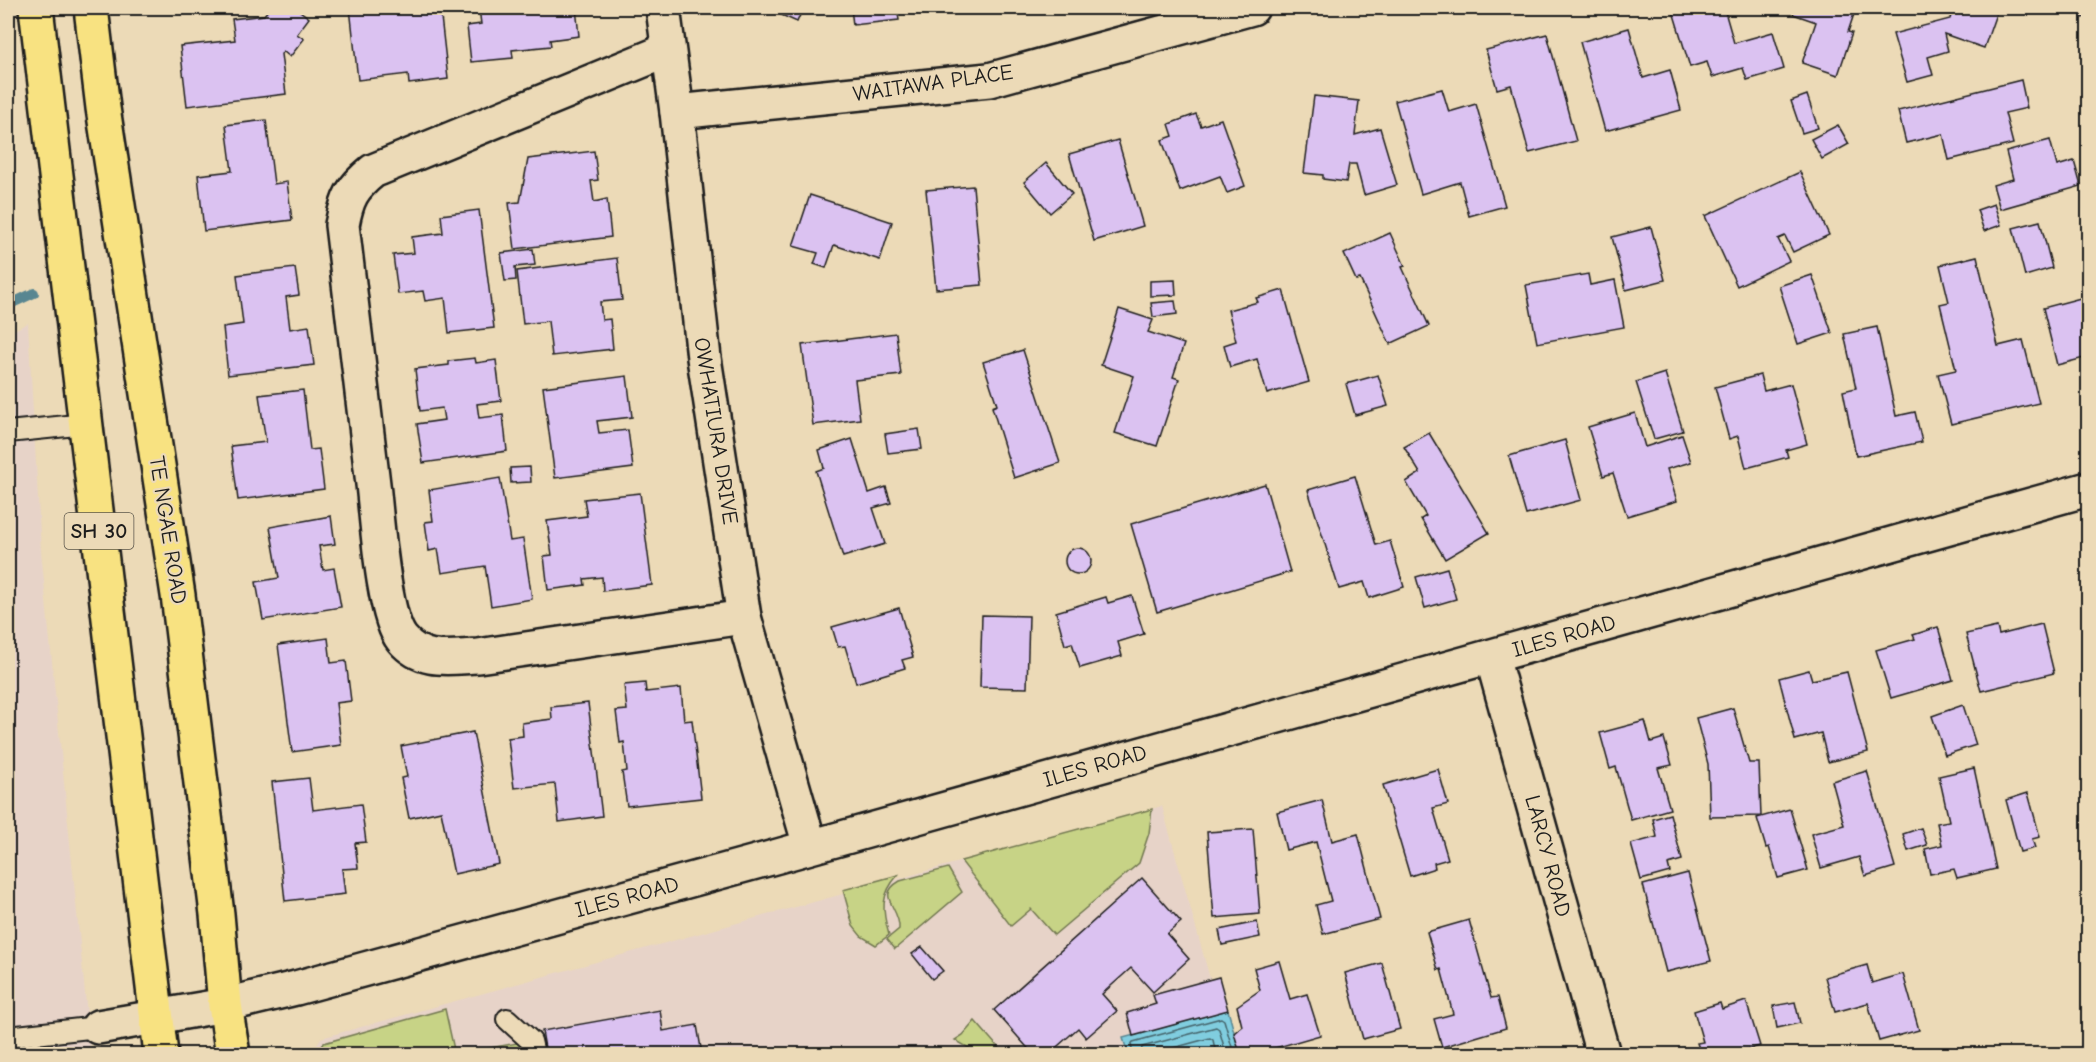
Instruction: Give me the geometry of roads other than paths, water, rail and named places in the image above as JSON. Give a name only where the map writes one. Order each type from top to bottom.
[{"type":"highway","name":"SH 30","points":[[36,8],[161,1054]]},
{"type":"highway","name":"TE NGAE ROAD","points":[[91,8],[103,108],[178,595],[217,914],[225,1005],[233,1054]]},
{"type":"street","name":"OWHATIURA DRIVE","points":[[663,8],[678,112],[704,358],[744,617],[810,846]]},
{"type":"street","name":"WAITAWA PLACE","points":[[678,112],[989,80],[1252,8]]},
{"type":"street","points":[[668,50],[373,171],[357,184],[346,202],[342,225],[382,560],[391,618],[401,638],[416,653],[437,658],[478,656],[744,617]]},
{"type":"street","name":"ILES ROAD","points":[[99,1027],[225,1005],[308,985],[1492,657],[2088,489]]},
{"type":"street","name":"LARCY ROAD","points":[[1492,657],[1603,1054]]},
{"type":"lane","points":[[8,432],[86,424]]},
{"type":"lane","points":[[507,1019],[531,1041],[534,1054]]},
{"type":"lane","points":[[8,1037],[99,1027]]},
{"type":"water","points":[[1228,1010],[1240,1054],[1128,1054],[1123,1038]]},
{"type":"waterway","points":[[8,305],[34,293]]}]
